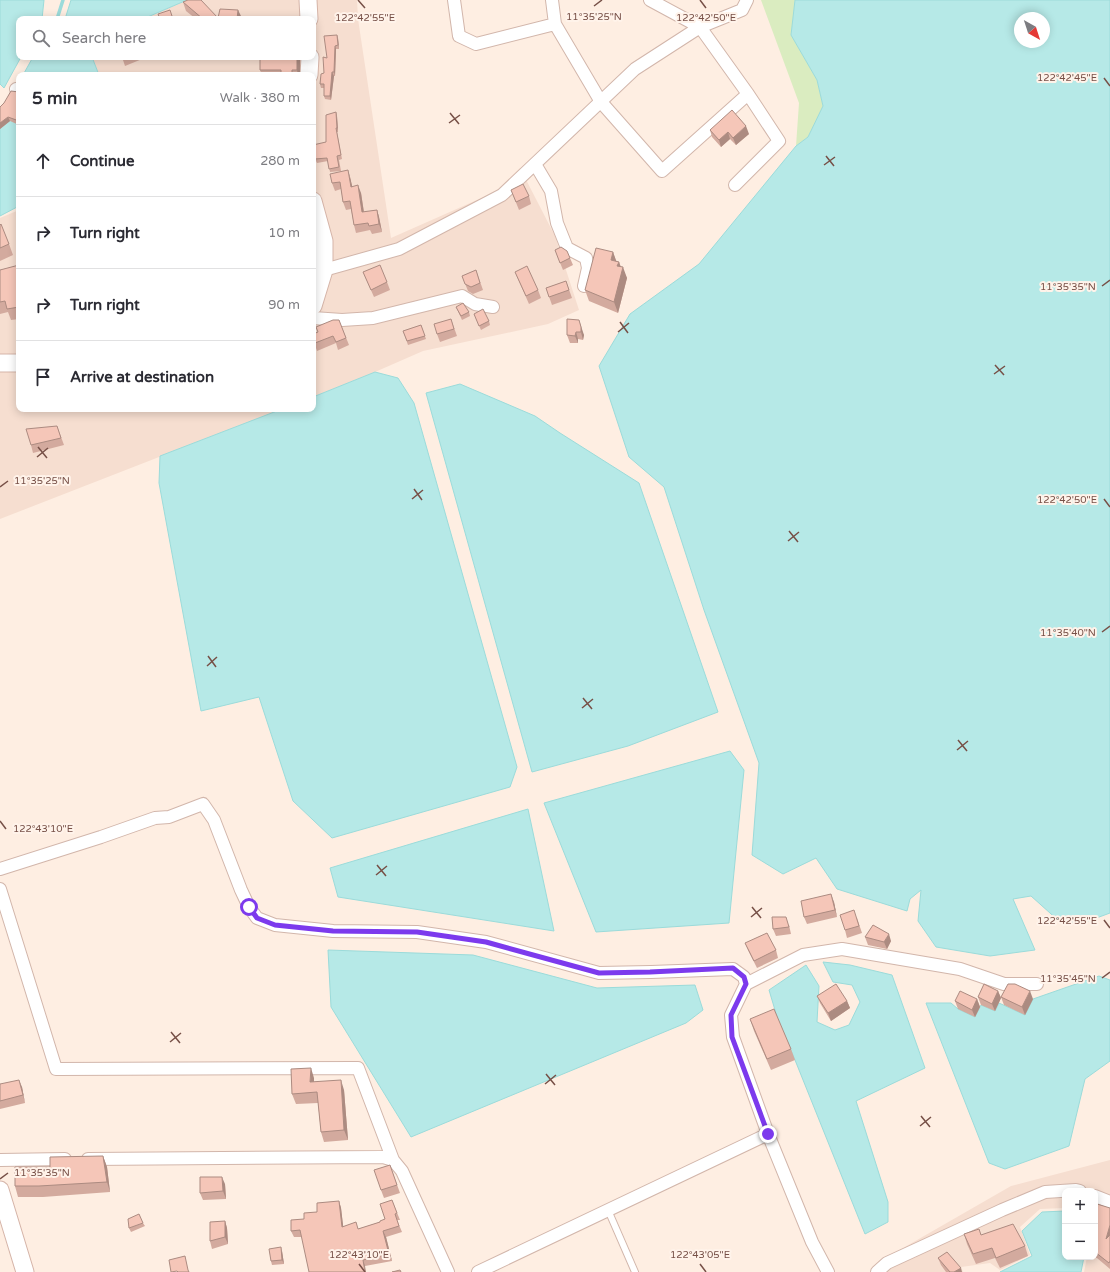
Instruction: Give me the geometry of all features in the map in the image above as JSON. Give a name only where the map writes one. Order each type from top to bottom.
[{"type":"street","points":[[308,0],[309,16]]},
{"type":"street","points":[[454,0],[459,36],[476,44],[555,24]]},
{"type":"street","points":[[552,0],[555,24],[601,102],[662,171],[748,94]]},
{"type":"street","points":[[650,0],[700,27],[748,94],[779,141],[735,185]]},
{"type":"street","points":[[324,270],[399,249],[502,195],[635,69],[700,27],[742,10],[747,0]]},
{"type":"street","points":[[309,72],[310,60]]},
{"type":"street","points":[[535,164],[551,190],[557,223],[567,248],[586,258],[588,268],[584,286]]},
{"type":"street","points":[[316,212],[324,241],[324,270],[316,296]]},
{"type":"street","points":[[316,318],[342,320],[373,318],[462,296],[475,304],[493,307]]},
{"type":"street","points":[[0,363],[16,363]]},
{"type":"street","points":[[0,869],[155,818],[169,818],[203,804],[214,820],[249,907],[257,918],[275,925],[333,931],[417,932],[486,942],[599,973],[733,968],[744,977],[746,984]]},
{"type":"street","points":[[0,889],[56,1069],[358,1068],[393,1160],[402,1171],[448,1272]]},
{"type":"street","points":[[828,1272],[812,1242],[768,1134],[732,1037],[731,1015],[746,984],[803,954],[842,950],[960,969],[1004,984],[1037,984]]},
{"type":"street","points":[[478,1272],[768,1134]]},
{"type":"street","points":[[0,1160],[383,1157],[393,1160]]},
{"type":"street","points":[[0,1190],[25,1272]]},
{"type":"street","points":[[877,1272],[887,1263],[1002,1210],[1045,1192],[1062,1191]]},
{"type":"street","points":[[1098,1197],[1110,1202]]},
{"type":"lane","points":[[608,1210],[635,1272]]},
{"type":"shaded area","points":[[187,0],[357,0],[358,19],[391,238],[495,192],[520,168],[555,236],[579,310],[548,324],[423,351],[316,396],[316,72],[98,72],[93,60],[316,60],[316,16],[150,16]]},
{"type":"shaded area","points":[[16,211],[16,412],[274,412],[0,519],[0,218]]},
{"type":"shaded area","points":[[1110,1160],[1110,1272],[1084,1272],[1086,1260],[1098,1260],[1098,1188],[1062,1188],[1062,1208],[1040,1209],[1020,1227],[1030,1255],[1000,1270],[990,1263],[961,1267],[963,1272],[870,1272],[884,1259],[1011,1186]]},
{"type":"green space","points":[[761,0],[795,0],[791,35],[817,80],[823,106],[808,137],[796,146],[799,103]]},
{"type":"water","points":[[0,0],[44,0],[42,16],[16,16],[16,60],[19,60],[4,88],[0,84]]},
{"type":"water","points":[[71,0],[187,0],[150,16],[66,16]]},
{"type":"water","points":[[795,0],[1110,0],[1110,913],[1083,923],[1060,922],[1031,896],[1013,899],[1035,950],[990,956],[936,947],[918,921],[921,890],[910,899],[907,911],[837,889],[816,858],[783,874],[752,855],[759,763],[704,610],[664,487],[629,457],[599,366],[630,314],[699,264],[796,146],[808,137],[823,106],[817,80],[791,35]]},
{"type":"water","points":[[31,60],[93,60],[98,72],[25,72]]},
{"type":"water","points":[[0,116],[16,116],[16,208],[0,216]]},
{"type":"water","points":[[375,372],[398,378],[414,403],[517,767],[510,787],[332,838],[293,801],[259,697],[201,711],[159,483],[160,456],[274,412],[316,412],[316,396]]},
{"type":"water","points":[[460,384],[535,416],[639,483],[718,712],[628,746],[532,772],[426,393]]},
{"type":"water","points":[[730,751],[744,770],[729,923],[596,932],[544,803]]},
{"type":"water","points":[[528,809],[554,931],[338,897],[330,868]]},
{"type":"water","points":[[328,950],[473,955],[597,988],[695,985],[703,1010],[686,1023],[411,1137],[331,1007]]},
{"type":"water","points":[[823,962],[850,965],[892,975],[925,1068],[856,1101],[888,1202],[888,1222],[865,1234],[778,1020],[769,990],[806,965],[819,986],[817,1022],[835,1030],[849,1025],[860,1002],[852,985],[833,982]]},
{"type":"water","points":[[1099,976],[1110,980],[1110,1061],[1085,1079],[1069,1146],[1005,1169],[989,1163],[926,1003],[951,1003],[958,1009],[975,1017],[981,1005],[995,1011],[999,1003],[1025,1015],[1033,999]]},
{"type":"water","points":[[1062,1211],[1062,1260],[1083,1260],[1081,1272],[1000,1272],[1032,1256],[1022,1231],[1042,1212]]},
{"type":"building","points":[[188,0],[201,0],[216,16],[199,16],[183,2]]},
{"type":"building","points":[[220,9],[238,10],[237,16],[218,16]]},
{"type":"building","points":[[170,10],[172,16],[159,16],[158,14]]},
{"type":"building","points":[[337,35],[338,45],[335,46],[334,72],[332,72],[330,96],[324,96],[324,84],[320,84],[321,74],[324,73],[323,57],[327,58],[324,36]]},
{"type":"building","points":[[260,60],[297,60],[297,70],[292,70],[292,72],[281,72],[281,70],[260,70]]},
{"type":"building","points":[[11,91],[16,92],[16,120],[8,117],[0,123],[0,107]]},
{"type":"building","points":[[732,110],[746,126],[733,138],[728,132],[719,140],[710,130]]},
{"type":"building","points":[[336,112],[336,128],[341,155],[337,156],[339,167],[329,169],[327,158],[316,159],[316,144],[326,142],[326,115]]},
{"type":"building","points":[[348,170],[351,187],[358,185],[362,212],[377,210],[379,224],[369,226],[368,223],[354,225],[350,201],[343,202],[340,182],[332,183],[330,174]]},
{"type":"building","points":[[523,184],[529,196],[516,202],[511,190]]},
{"type":"building","points":[[1,224],[9,244],[0,248],[0,225]]},
{"type":"building","points":[[561,247],[567,251],[570,258],[560,263],[555,250]]},
{"type":"building","points":[[596,248],[613,252],[611,260],[619,262],[617,266],[623,267],[614,302],[585,290]]},
{"type":"building","points":[[380,265],[387,282],[371,290],[363,272]]},
{"type":"building","points":[[16,266],[16,308],[7,309],[5,301],[0,302],[0,270]]},
{"type":"building","points":[[527,266],[538,290],[526,296],[515,272]]},
{"type":"building","points":[[476,270],[480,283],[471,287],[465,284],[462,276]]},
{"type":"building","points":[[566,281],[569,290],[549,297],[546,288]]},
{"type":"building","points":[[463,303],[469,312],[461,316],[456,307]]},
{"type":"building","points":[[483,309],[489,321],[479,326],[474,314]]},
{"type":"building","points":[[451,319],[454,329],[437,334],[434,324]]},
{"type":"building","points":[[567,319],[579,320],[581,332],[576,332],[575,336],[567,335]]},
{"type":"building","points":[[333,320],[339,320],[346,338],[336,342],[333,336],[316,343],[316,333],[318,332],[316,327]]},
{"type":"building","points":[[421,325],[425,336],[407,341],[403,331]]},
{"type":"building","points":[[57,426],[61,438],[31,445],[26,429]]},
{"type":"building","points":[[831,894],[835,910],[804,917],[801,901]]},
{"type":"building","points":[[854,910],[859,926],[845,930],[840,915]]},
{"type":"building","points":[[772,917],[786,917],[789,927],[773,929]]},
{"type":"building","points":[[873,925],[889,934],[884,942],[865,937]]},
{"type":"building","points":[[767,933],[776,950],[754,961],[745,943]]},
{"type":"building","points":[[836,984],[847,1001],[828,1013],[817,996]]},
{"type":"building","points":[[984,984],[998,991],[992,1004],[978,997]]},
{"type":"building","points":[[1008,984],[1015,984],[1030,991],[1022,1007],[1001,997]]},
{"type":"building","points":[[960,991],[977,999],[972,1010],[955,1001]]},
{"type":"building","points":[[774,1009],[791,1049],[767,1059],[750,1019]]},
{"type":"building","points":[[311,1068],[310,1082],[341,1080],[344,1130],[321,1132],[317,1092],[292,1094],[291,1069]]},
{"type":"building","points":[[19,1080],[23,1095],[0,1101],[0,1084]]},
{"type":"building","points":[[103,1156],[107,1182],[15,1186],[15,1167],[50,1167],[50,1157]]},
{"type":"building","points":[[390,1165],[397,1185],[381,1190],[374,1170]]},
{"type":"building","points":[[200,1177],[222,1177],[223,1191],[200,1193]]},
{"type":"building","points":[[392,1200],[397,1213],[395,1214],[399,1226],[383,1231],[389,1254],[363,1260],[365,1272],[309,1272],[300,1230],[291,1231],[291,1220],[304,1219],[304,1213],[317,1212],[317,1203],[339,1201],[342,1227],[356,1222],[358,1229],[385,1219],[380,1204]]},
{"type":"building","points":[[1098,1204],[1110,1208],[1110,1225],[1106,1239],[1110,1235],[1109,1263],[1098,1254]]},
{"type":"building","points":[[139,1214],[143,1223],[129,1228],[128,1219]]},
{"type":"building","points":[[225,1221],[225,1237],[210,1241],[210,1222]]},
{"type":"building","points":[[1013,1224],[1025,1246],[996,1258],[992,1248],[973,1254],[964,1234],[979,1229],[981,1235]]},
{"type":"building","points":[[281,1247],[282,1260],[271,1261],[269,1249]]},
{"type":"building","points":[[947,1252],[961,1268],[954,1272],[950,1272],[938,1258]]},
{"type":"building","points":[[185,1256],[189,1272],[171,1272],[169,1260]]},
{"type":"waterway","points":[[58,16],[63,0]]},
{"type":"route","points":[[249,907],[257,918],[275,925],[333,931],[417,932],[486,942],[599,973],[733,968],[744,977],[746,984],[731,1015],[732,1037],[768,1134]]}]
